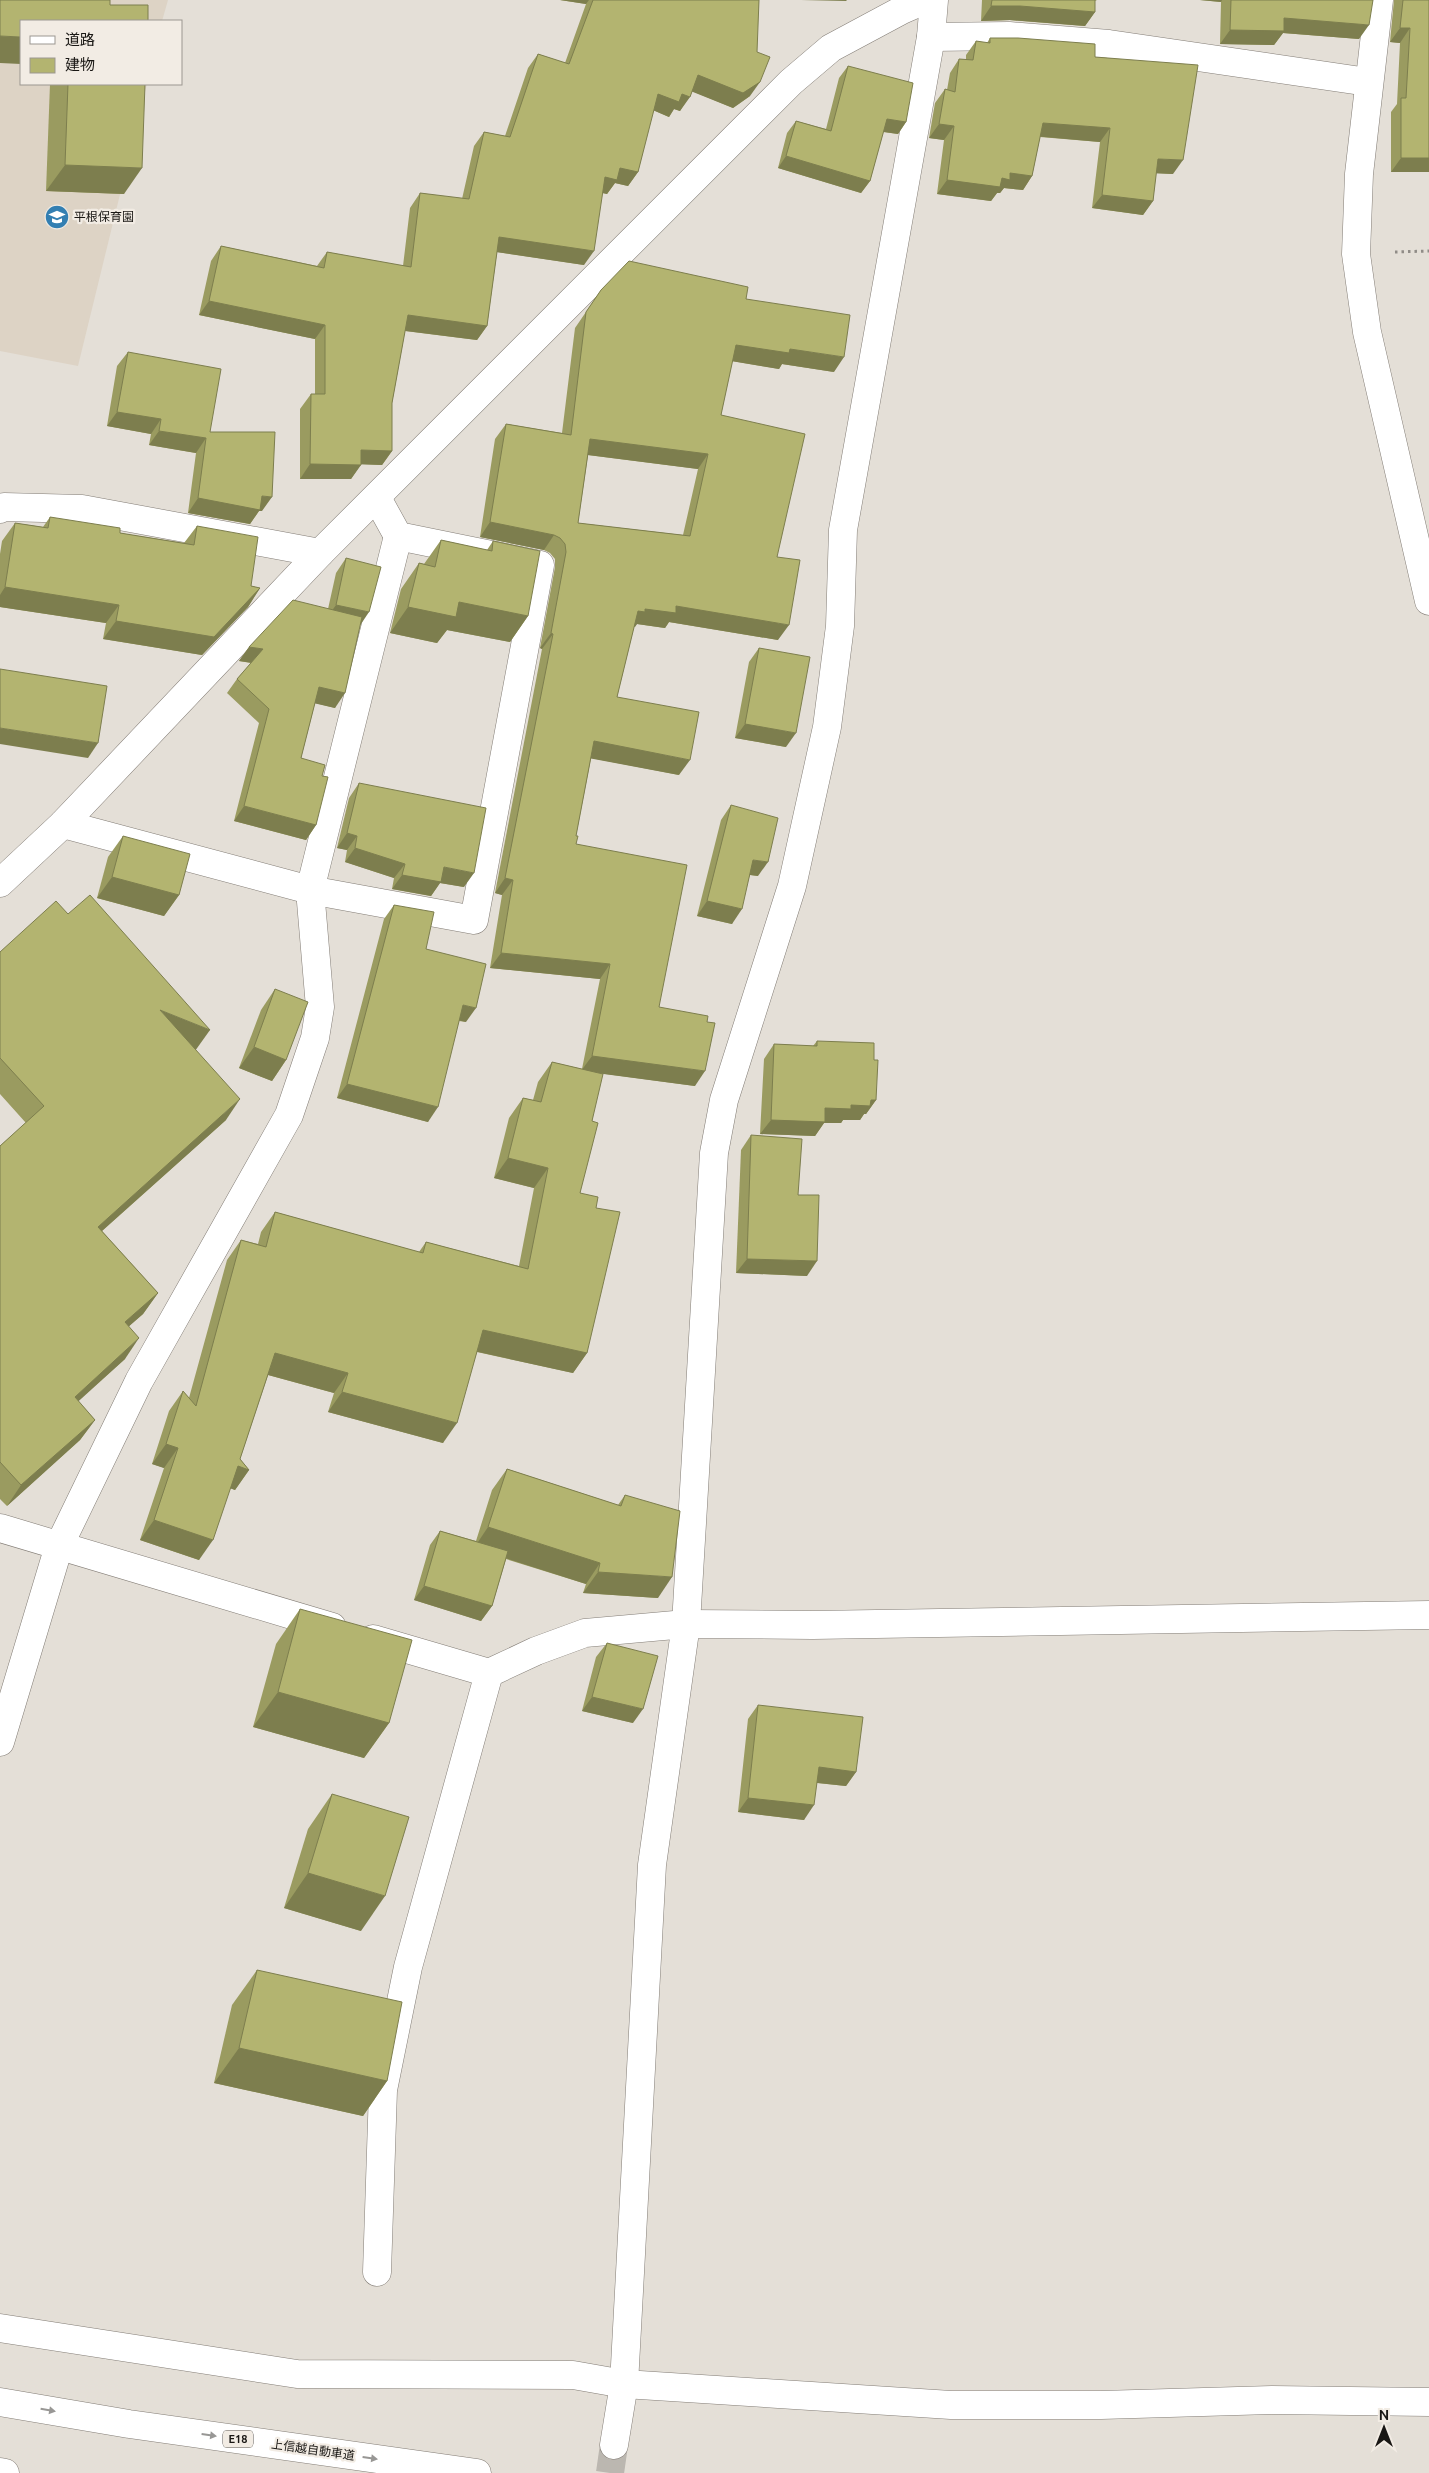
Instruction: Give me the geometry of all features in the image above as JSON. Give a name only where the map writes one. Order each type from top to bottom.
[{"type":"main road","points":[[0,883],[63,824],[320,553],[791,82],[831,48],[902,10],[925,0]]},
{"type":"main road","points":[[614,2444],[624,2384],[652,1865],[686,1624],[714,1153],[724,1100],[792,886],[827,726],[840,626],[843,530],[931,37],[934,0]]},
{"type":"main road","points":[[1379,0],[1368,82],[1359,174],[1356,254],[1367,332],[1429,602]]},
{"type":"main road","points":[[931,37],[1008,36],[1109,44],[1368,82]]},
{"type":"main road","points":[[0,1742],[58,1546],[139,1381],[293,1106],[315,1038],[320,1007],[310,890],[398,536],[377,498]]},
{"type":"main road","points":[[0,509],[4,507],[82,509],[320,553]]},
{"type":"main road","points":[[63,824],[310,890],[474,920],[540,565],[398,536]]},
{"type":"main road","points":[[0,1528],[489,1673],[536,1651],[585,1633],[686,1624],[813,1625],[1429,1615]]},
{"type":"main road","points":[[377,2272],[383,2090],[408,1967],[489,1673]]},
{"type":"main road","points":[[0,2328],[297,2374],[572,2376],[624,2384],[952,2405],[1101,2405],[1272,2400],[1429,2402]]},
{"type":"main road","name":"上信越自動車道","points":[[0,2402],[129,2424],[477,2473]]},
{"type":"main road","points":[[0,2472],[5,2473]]},
{"type":"shaded area","name":"平根保育園","points":[[0,0],[168,0],[162,20],[20,20],[20,85],[147,85],[78,366],[0,351]]},
{"type":"building","points":[[0,0],[110,0],[110,5],[148,5],[148,20],[20,20],[20,37],[0,36]]},
{"type":"building","points":[[593,0],[759,0],[757,52],[770,57],[760,82],[743,93],[698,75],[690,97],[682,94],[679,102],[658,94],[638,172],[620,168],[617,180],[605,177],[594,251],[499,237],[487,326],[408,315],[392,403],[392,451],[361,450],[361,465],[310,464],[311,394],[325,394],[325,325],[209,301],[221,246],[324,268],[327,252],[411,267],[420,193],[469,199],[484,132],[510,137],[538,54],[569,64]]},
{"type":"building","points":[[992,0],[1095,0],[1095,12],[1020,6],[991,6]]},
{"type":"building","points":[[1231,0],[1373,0],[1369,25],[1284,18],[1284,31],[1230,30]]},
{"type":"building","points":[[1403,0],[1429,0],[1429,158],[1401,158],[1401,98],[1406,98],[1410,28],[1400,28]]},
{"type":"building","points":[[990,38],[1018,38],[1095,44],[1095,57],[1198,65],[1183,160],[1158,159],[1153,201],[1102,195],[1110,128],[1043,123],[1032,176],[1010,173],[1010,180],[1002,178],[1000,187],[947,180],[954,126],[939,124],[945,89],[955,92],[959,59],[973,60],[976,41],[990,43]]},
{"type":"building","points":[[848,66],[913,83],[906,122],[887,119],[870,181],[786,156],[796,121],[831,131]]},
{"type":"building","points":[[68,85],[145,85],[142,168],[65,165]]},
{"type":"building","points":[[629,261],[748,287],[746,299],[850,315],[844,357],[790,349],[789,353],[736,345],[721,415],[805,434],[777,557],[800,560],[789,625],[676,606],[676,613],[645,609],[645,612],[638,611],[617,697],[699,712],[690,760],[594,741],[576,844],[687,865],[659,1007],[708,1016],[707,1022],[715,1023],[705,1071],[592,1056],[610,964],[501,953],[513,880],[505,878],[553,634],[551,633],[566,552],[565,544],[554,535],[490,522],[506,424],[571,435],[586,312],[601,290]],"holes":[[[590,439],[708,454],[690,536],[578,523]]]},
{"type":"building","points":[[128,352],[221,369],[210,432],[275,432],[272,497],[262,496],[260,510],[198,498],[206,438],[159,431],[161,419],[117,412]]},
{"type":"building","points":[[50,517],[120,528],[120,533],[194,545],[197,526],[258,537],[251,586],[260,588],[214,637],[116,621],[119,605],[5,587],[15,523],[48,528]]},
{"type":"building","points":[[441,540],[492,551],[493,541],[540,551],[528,616],[459,602],[456,617],[408,607],[419,563],[435,567]]},
{"type":"building","points":[[346,558],[381,567],[369,612],[336,605]]},
{"type":"building","points":[[293,600],[362,617],[345,693],[319,687],[301,758],[325,765],[322,776],[328,777],[316,825],[244,806],[269,709],[237,679],[263,649],[249,647]]},
{"type":"building","points":[[759,648],[810,657],[796,733],[745,724]]},
{"type":"building","points":[[0,669],[107,686],[98,743],[0,728]]},
{"type":"building","points":[[359,783],[486,808],[474,873],[444,867],[441,882],[402,875],[405,864],[355,848],[357,836],[347,833]]},
{"type":"building","points":[[731,805],[778,818],[768,862],[753,860],[742,909],[707,901]]},
{"type":"building","points":[[123,836],[190,854],[179,895],[112,877]]},
{"type":"building","points":[[90,895],[210,1030],[160,1010],[240,1099],[98,1227],[158,1293],[125,1322],[139,1338],[75,1397],[95,1420],[21,1485],[0,1462],[0,1146],[44,1106],[0,1058],[0,952],[56,901],[68,914]]},
{"type":"building","points":[[394,905],[434,912],[426,949],[486,964],[476,1008],[463,1005],[438,1107],[347,1084]]},
{"type":"building","points":[[275,989],[308,1002],[286,1060],[254,1047]]},
{"type":"building","points":[[817,1041],[874,1043],[874,1060],[878,1060],[876,1100],[871,1100],[870,1106],[851,1105],[851,1109],[825,1108],[825,1122],[771,1120],[774,1044],[817,1046]]},
{"type":"building","points":[[552,1062],[603,1074],[592,1121],[598,1123],[580,1193],[598,1197],[596,1208],[620,1212],[587,1353],[483,1330],[457,1423],[342,1392],[348,1373],[275,1353],[240,1459],[249,1470],[238,1466],[213,1540],[154,1520],[178,1448],[166,1444],[183,1391],[196,1406],[241,1240],[266,1247],[275,1212],[423,1253],[426,1242],[528,1269],[548,1168],[508,1158],[523,1098],[541,1102]]},
{"type":"building","points":[[751,1135],[802,1139],[798,1195],[819,1195],[817,1261],[747,1259]]},
{"type":"building","points":[[507,1469],[621,1506],[625,1495],[680,1511],[672,1577],[598,1572],[600,1563],[488,1527]]},
{"type":"building","points":[[440,1531],[508,1551],[492,1606],[424,1586]]},
{"type":"building","points":[[300,1609],[412,1640],[389,1723],[278,1692]]},
{"type":"building","points":[[607,1643],[658,1656],[643,1709],[592,1697]]},
{"type":"building","points":[[758,1705],[863,1717],[856,1772],[819,1767],[814,1805],[748,1798]]},
{"type":"building","points":[[332,1794],[409,1817],[385,1896],[308,1873]]},
{"type":"building","points":[[257,1970],[402,2002],[387,2081],[239,2048]]},
{"type":"tunnel","points":[[610,2473],[614,2445]]},
{"type":"place","name":"平根保育園","points":[[57,217]]}]
